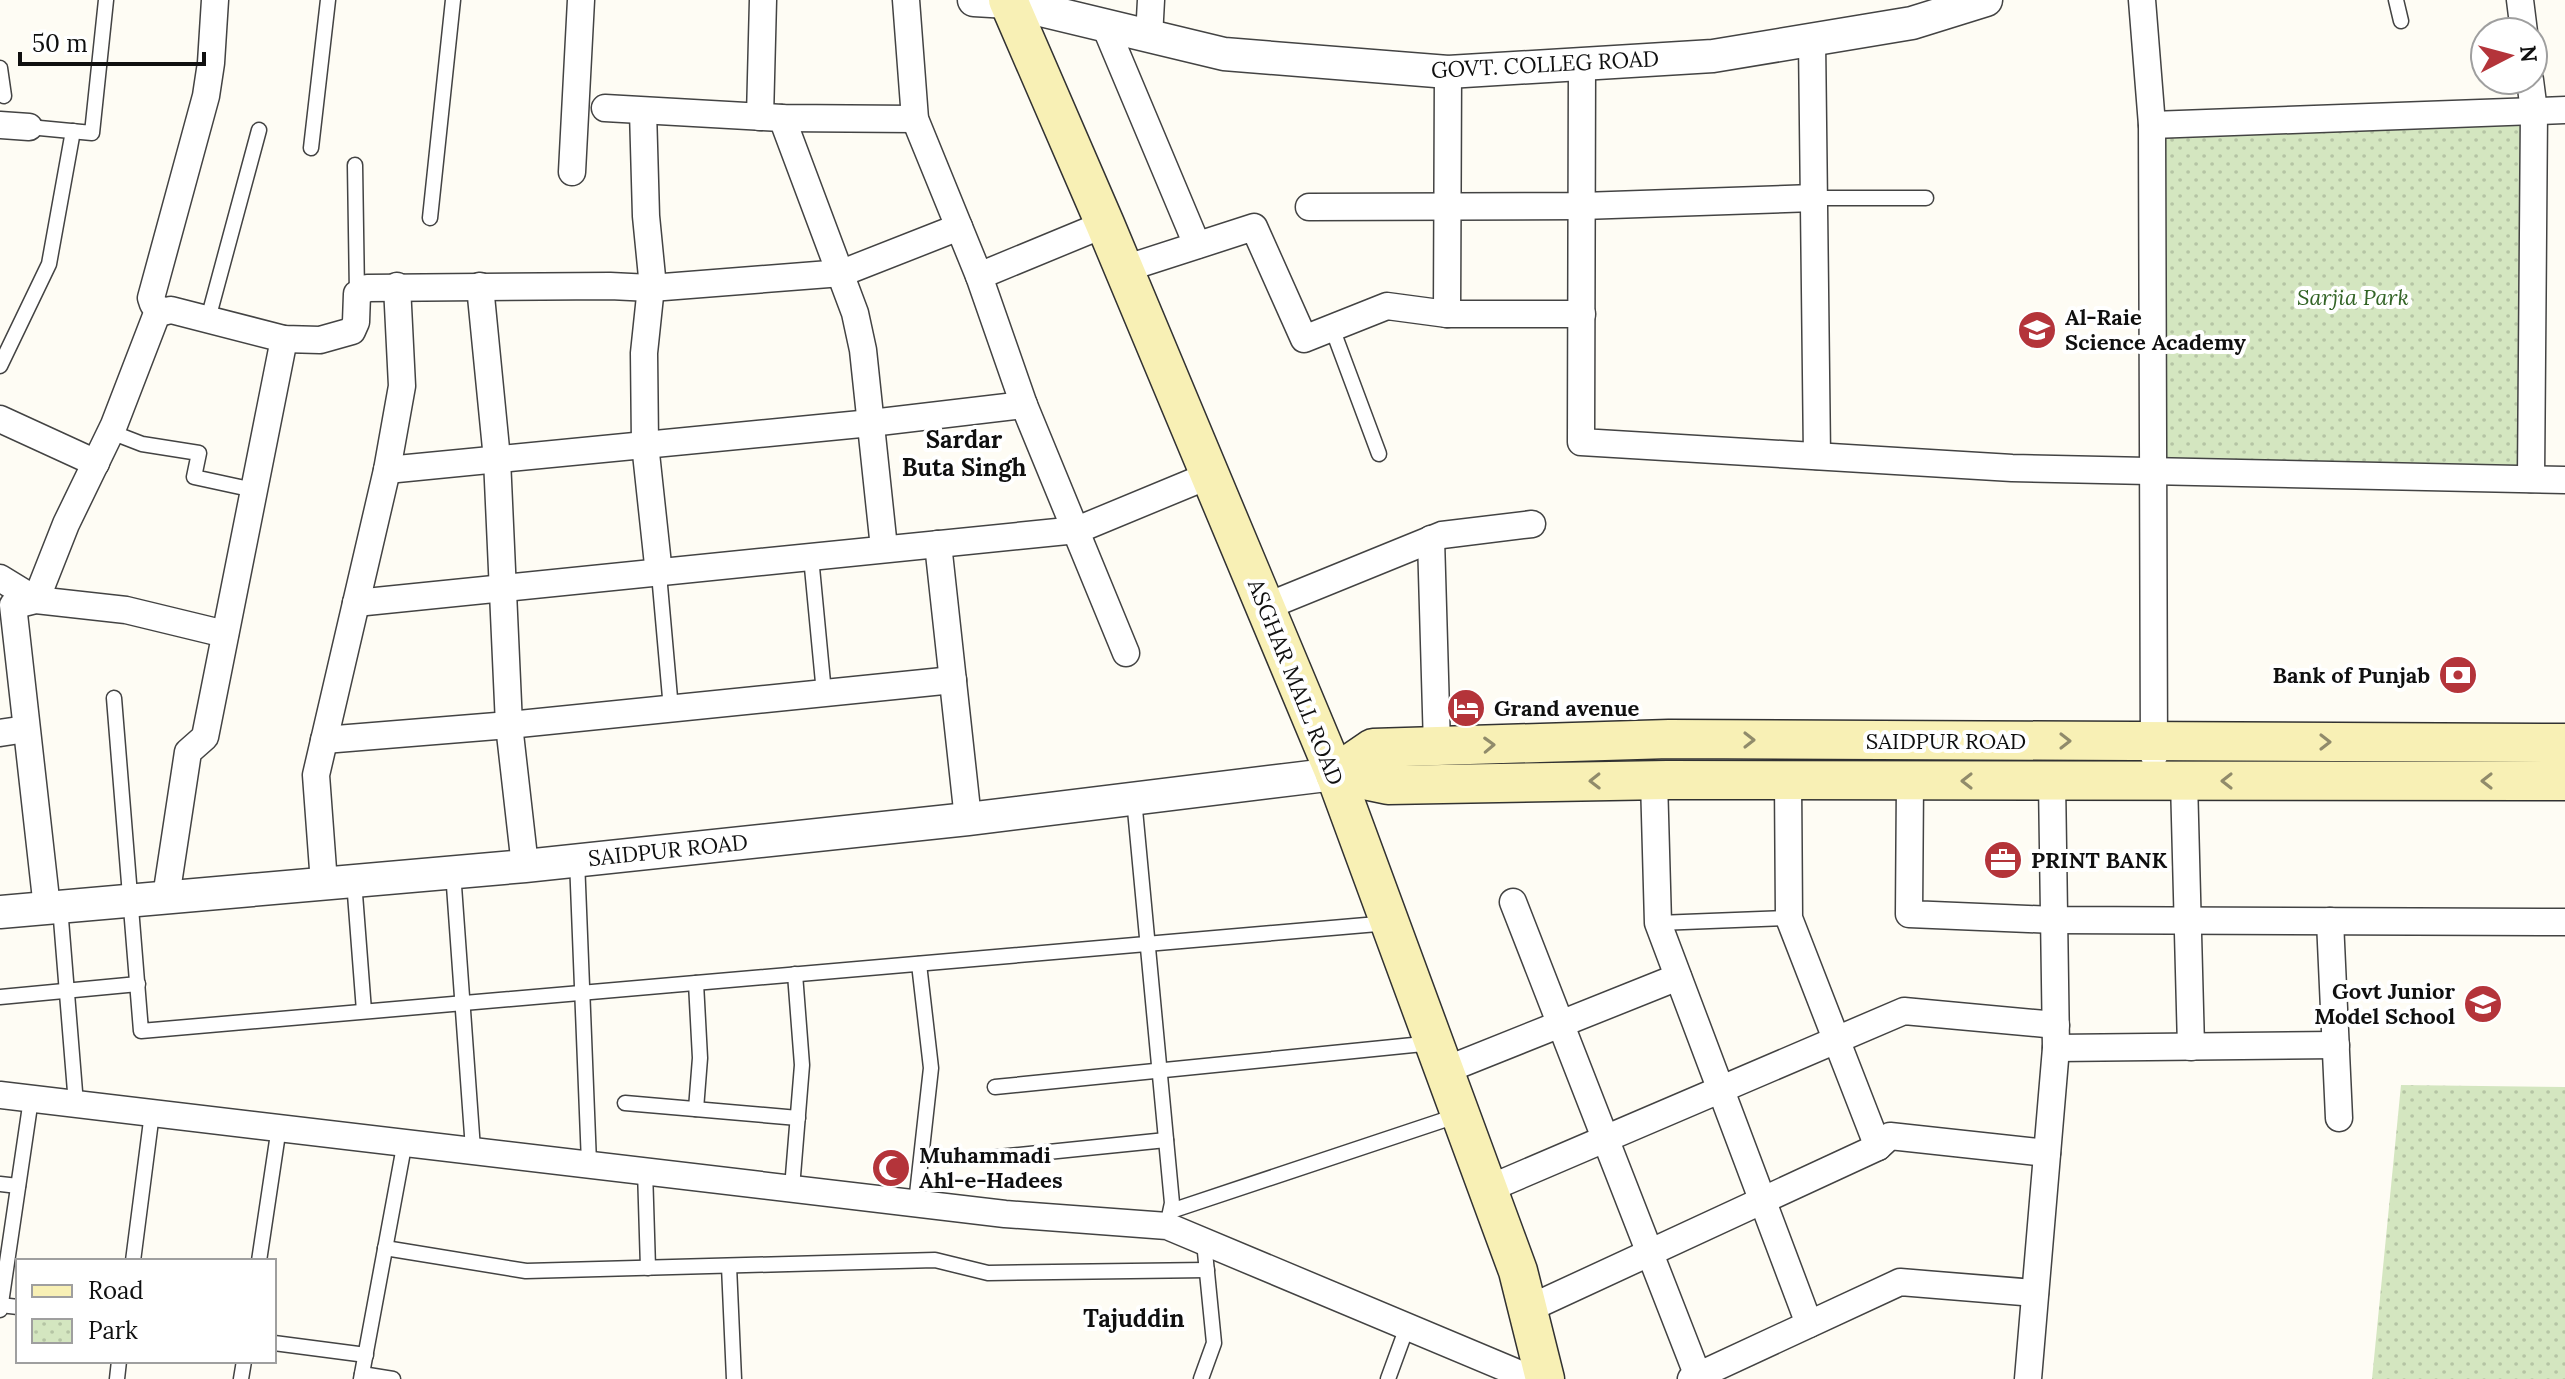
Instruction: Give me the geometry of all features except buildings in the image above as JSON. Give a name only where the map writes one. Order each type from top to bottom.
[{"type":"main road","name":"ASGHAR MALL ROAD","points":[[997,1],[1105,224],[1335,774],[1518,1271],[1545,1379]]},
{"type":"main road","name":"SAIDPUR ROAD","points":[[1335,774],[1373,748],[1669,739],[2565,743]]},
{"type":"main road","name":"SAIDPUR ROAD","points":[[1335,774],[1388,785],[1654,780],[2565,781]]},
{"type":"street","points":[[162,312],[151,298],[206,96],[215,0]]},
{"type":"street","points":[[572,172],[581,0]]},
{"type":"street","points":[[763,0],[771,118],[842,273],[863,350],[884,548]]},
{"type":"street","points":[[906,0],[915,119],[979,276],[1024,405],[1126,653]]},
{"type":"street","points":[[1149,37],[1151,0]]},
{"type":"street","name":"GOVT. COLLEG ROAD","points":[[997,1],[1224,54],[1448,72],[1713,56],[1912,23],[1986,0]]},
{"type":"street","points":[[2142,0],[2152,125],[2154,742],[2170,782],[2188,920],[2191,1047]]},
{"type":"street","points":[[1105,26],[1197,245]]},
{"type":"street","points":[[1812,40],[1817,456]]},
{"type":"street","points":[[1582,64],[1581,442],[2012,468],[2565,480]]},
{"type":"street","points":[[1447,314],[1448,72]]},
{"type":"street","points":[[2531,479],[2532,96]]},
{"type":"street","points":[[605,108],[771,118],[915,119]]},
{"type":"street","points":[[2152,125],[2565,110]]},
{"type":"street","points":[[643,111],[651,288],[644,353],[645,444],[659,574]]},
{"type":"street","points":[[0,125],[29,127]]},
{"type":"street","points":[[1309,207],[1582,206],[1814,198]]},
{"type":"street","points":[[979,276],[1105,224]]},
{"type":"street","points":[[16,604],[66,524],[111,432],[156,316],[162,312],[171,310],[284,339],[320,340],[352,331],[356,322],[357,294],[367,288],[651,288],[842,273],[959,227]]},
{"type":"street","points":[[1124,269],[1254,227],[1304,339],[1387,306],[1447,314],[1582,314]]},
{"type":"street","points":[[339,882],[316,775],[387,470],[402,386],[397,286]]},
{"type":"street","points":[[480,286],[497,459],[509,725],[525,866]]},
{"type":"street","points":[[166,897],[188,752],[205,737],[284,339]]},
{"type":"street","points":[[387,470],[1024,405]]},
{"type":"street","points":[[0,419],[96,463]]},
{"type":"street","points":[[356,603],[1077,530],[1210,475]]},
{"type":"street","points":[[1265,607],[1442,535],[1532,524]]},
{"type":"street","points":[[1431,539],[1437,746]]},
{"type":"street","points":[[938,544],[968,819]]},
{"type":"street","points":[[0,578],[16,604],[26,729],[53,907]]},
{"type":"street","points":[[16,604],[126,610],[225,634]]},
{"type":"street","points":[[324,740],[509,725],[953,680]]},
{"type":"street","points":[[0,733],[26,729]]},
{"type":"street","name":"SAIDPUR ROAD","points":[[0,912],[525,866],[968,819],[1335,774]]},
{"type":"street","points":[[1654,780],[1658,923],[1809,1324]]},
{"type":"street","points":[[1788,780],[1789,918],[1878,1147]]},
{"type":"street","points":[[1910,781],[1909,914],[2054,920],[2565,922]]},
{"type":"street","points":[[2028,1379],[2056,1036],[2052,781]]},
{"type":"street","points":[[1513,902],[1696,1378],[1900,1282],[2035,1293]]},
{"type":"street","points":[[2330,921],[2339,1118]]},
{"type":"street","points":[[1438,1057],[1560,1024],[1678,977]]},
{"type":"street","points":[[1488,1189],[1904,1011],[2056,1036],[2191,1047],[2336,1045]]},
{"type":"street","points":[[0,1095],[1005,1214],[1169,1219],[1204,1242],[1532,1379]]},
{"type":"street","points":[[1528,1309],[1878,1147],[1890,1136],[2047,1153]]},
{"type":"lane","points":[[29,127],[92,133],[106,0]]},
{"type":"lane","points":[[311,148],[328,0]]},
{"type":"lane","points":[[430,218],[453,0]]},
{"type":"lane","points":[[2396,0],[2401,21]]},
{"type":"lane","points":[[0,68],[4,96]]},
{"type":"lane","points":[[208,319],[259,130]]},
{"type":"lane","points":[[0,366],[49,264],[73,131]]},
{"type":"lane","points":[[355,165],[357,294]]},
{"type":"lane","points":[[1814,198],[1926,198]]},
{"type":"lane","points":[[1332,328],[1379,454]]},
{"type":"lane","points":[[111,432],[142,444],[199,453],[194,477],[254,490]]},
{"type":"lane","points":[[811,557],[824,693]]},
{"type":"lane","points":[[659,574],[671,709]]},
{"type":"lane","points":[[114,698],[141,1031],[1389,923]]},
{"type":"lane","points":[[1134,799],[1172,1203],[1169,1219]]},
{"type":"lane","points":[[577,860],[589,1163]]},
{"type":"lane","points":[[453,872],[473,1149]]},
{"type":"lane","points":[[339,882],[364,1011]]},
{"type":"lane","points":[[53,907],[67,991],[76,1104]]},
{"type":"lane","points":[[1658,923],[1789,918]]},
{"type":"lane","points":[[916,1203],[931,1068],[919,964]]},
{"type":"lane","points":[[792,1188],[802,1065],[795,974]]},
{"type":"lane","points":[[696,983],[700,1058],[696,1109]]},
{"type":"lane","points":[[0,997],[138,984]]},
{"type":"lane","points":[[995,1087],[1160,1071],[1438,1057]]},
{"type":"lane","points":[[0,1306],[31,1099]]},
{"type":"lane","points":[[625,1103],[798,1118]]},
{"type":"lane","points":[[133,1259],[152,1113]]},
{"type":"lane","points":[[1169,1219],[1459,1115]]},
{"type":"lane","points":[[259,1259],[279,1127]]},
{"type":"lane","points":[[988,1158],[1166,1140]]},
{"type":"lane","points":[[393,1379],[362,1377],[405,1141]]},
{"type":"lane","points":[[645,1170],[648,1268]]},
{"type":"lane","points":[[0,1184],[18,1186]]},
{"type":"lane","points":[[1201,1379],[1214,1343],[1204,1242]]},
{"type":"lane","points":[[385,1248],[526,1271],[935,1260],[988,1273],[1207,1270]]},
{"type":"lane","points":[[729,1266],[734,1379]]},
{"type":"lane","points":[[1388,1379],[1407,1327]]},
{"type":"lane","points":[[276,1343],[366,1355]]},
{"type":"green space","name":"Sarjia Park","points":[[2534,111],[2531,479],[2152,471],[2152,125]]},
{"type":"green space","points":[[2401,1085],[2565,1087],[2565,1379],[2372,1379]]},
{"type":"place","name":"Al-Raie Science Academy","points":[[2037,330]]},
{"type":"place","name":"Bank of Punjab","points":[[2458,675]]},
{"type":"place","name":"Grand avenue","points":[[1466,708]]},
{"type":"place","name":"PRINT BANK","points":[[2003,860]]},
{"type":"place","name":"Govt Junior Model School","points":[[2483,1004]]},
{"type":"place","name":"Muhammadi Ahl-e-Hadees","points":[[891,1168]]},
{"type":"district","name":"Sardar Buta Singh","points":[[964,453]]},
{"type":"district","name":"Tajuddin","points":[[1134,1318]]}]
